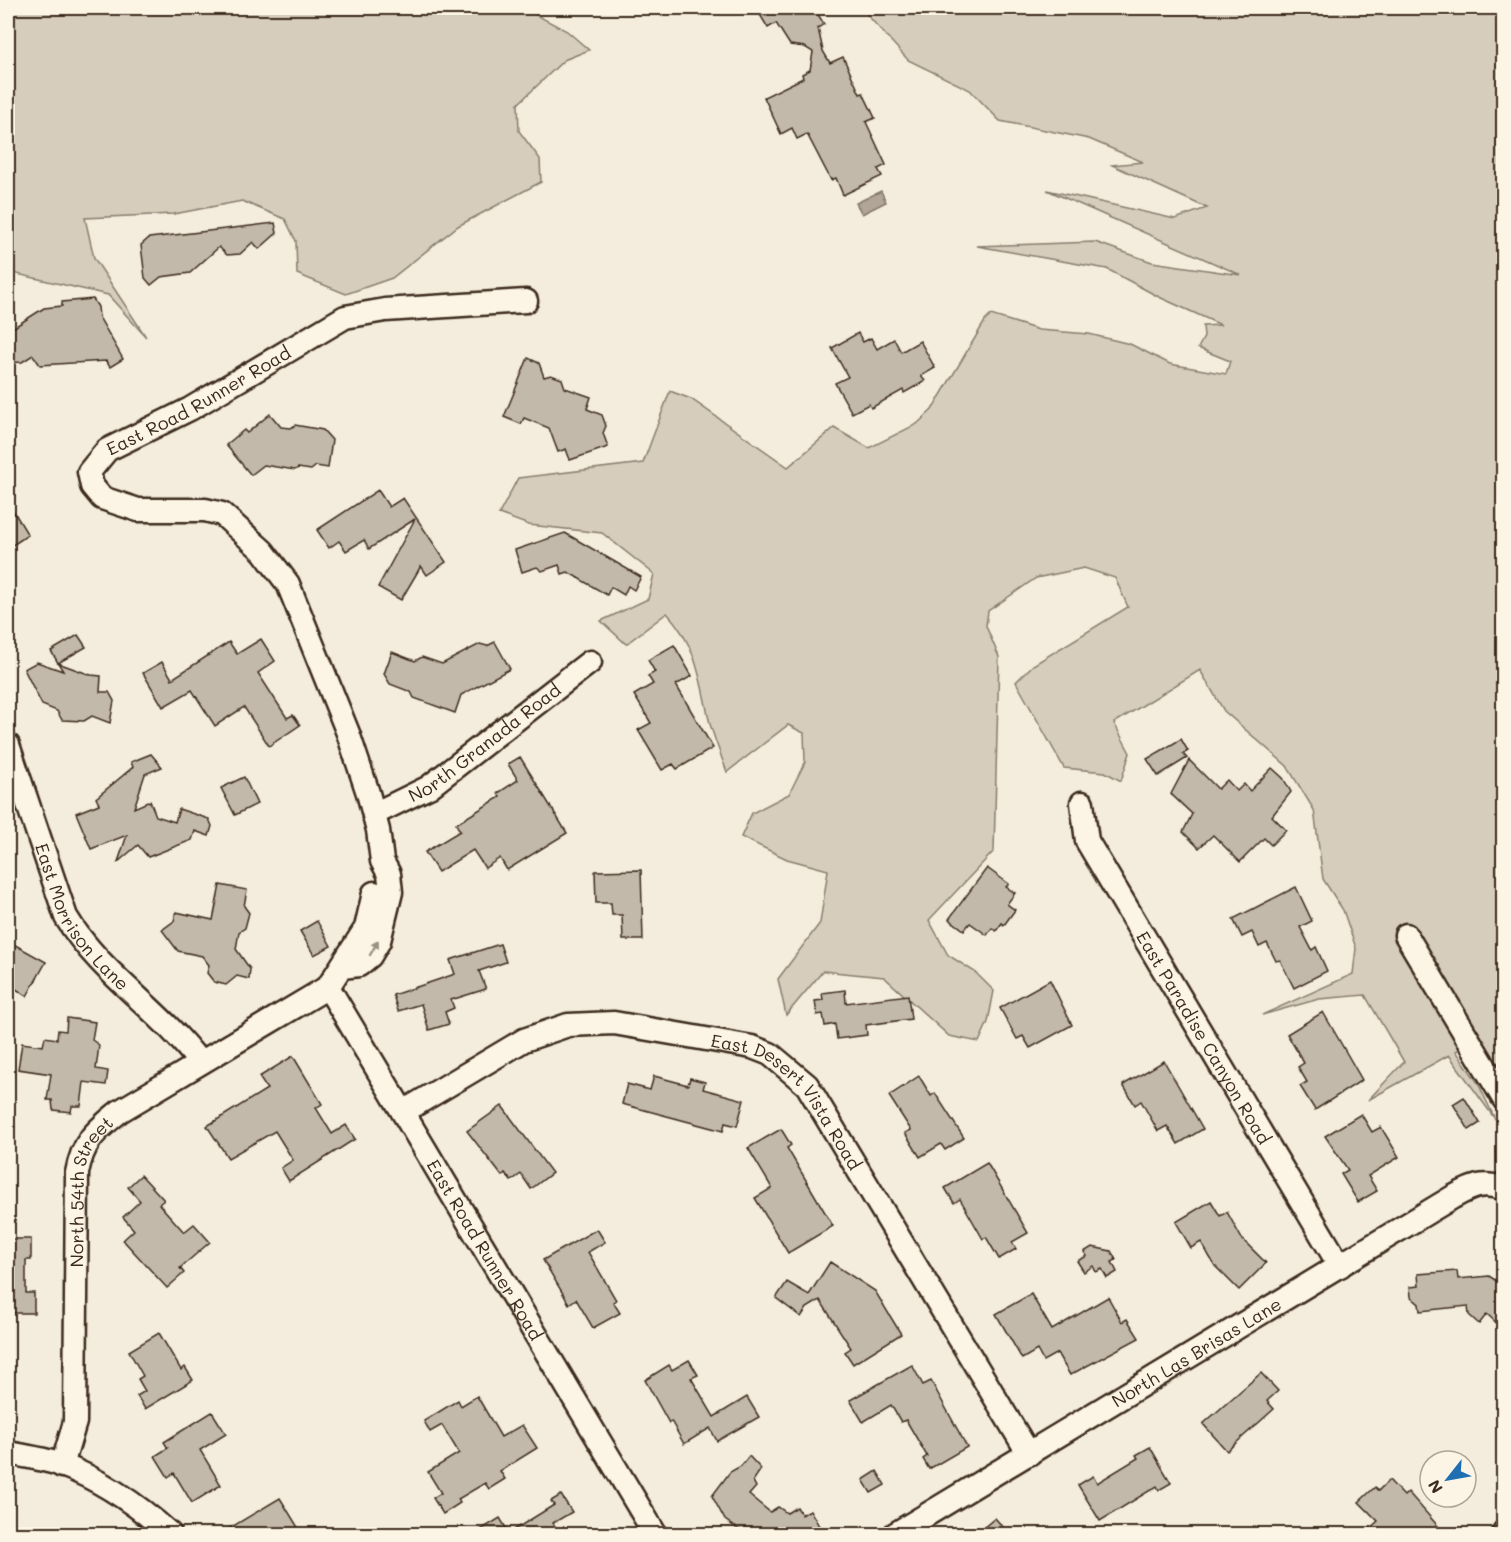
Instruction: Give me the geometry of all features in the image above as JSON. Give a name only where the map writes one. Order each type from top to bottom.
[{"type":"street","name":"East Road Runner Road","points":[[526,301],[385,310],[345,317],[190,409],[107,450],[89,472],[92,486],[102,498],[138,510],[197,509],[222,514],[264,551],[288,584],[348,733],[374,814],[382,861],[389,873],[391,892],[379,941],[370,956],[359,965],[342,968],[328,987],[655,1534]]},
{"type":"street","name":"North Granada Road","points":[[374,814],[429,787],[590,662]]},
{"type":"street","name":"East Morrison Lane","points":[[8,745],[66,917],[77,936],[100,962],[182,1039],[199,1062]]},
{"type":"street","name":"East Paradise Canyon Road","points":[[1082,803],[1087,841],[1341,1266]]},
{"type":"street","points":[[1407,935],[1503,1099]]},
{"type":"street","name":"North 54th Street","points":[[62,1466],[75,1422],[77,1173],[82,1153],[91,1136],[120,1111],[328,987]]},
{"type":"street","name":"East Desert Vista Road","points":[[403,1112],[524,1040],[568,1026],[614,1023],[752,1047],[770,1054],[807,1085],[1029,1454]]},
{"type":"street","name":"North Las Brisas Lane","points":[[895,1534],[1478,1184],[1490,1184],[1503,1189]]},
{"type":"street","points":[[8,1453],[62,1466],[93,1480],[141,1510],[170,1534]]},
{"type":"shaded area","points":[[8,8],[523,8],[567,31],[589,50],[564,60],[518,104],[519,131],[540,159],[541,182],[458,226],[392,278],[346,294],[297,274],[296,241],[285,219],[242,201],[174,214],[85,218],[94,258],[146,337],[108,295],[13,273],[8,275]]},
{"type":"shaded area","points":[[861,8],[1503,8],[1503,1076],[1463,1047],[1456,1051],[1478,1083],[1495,1119],[1449,1055],[1368,1100],[1404,1062],[1365,995],[1319,999],[1262,1015],[1353,974],[1356,948],[1343,910],[1323,879],[1314,810],[1287,766],[1224,711],[1200,670],[1114,723],[1130,753],[1121,781],[1105,772],[1064,768],[1016,682],[1033,665],[1128,607],[1115,578],[1084,568],[1036,578],[988,611],[986,626],[999,657],[994,851],[929,920],[948,955],[975,972],[994,991],[988,1022],[979,1042],[949,1036],[884,977],[823,971],[786,1015],[778,979],[820,923],[828,870],[787,859],[741,837],[752,813],[789,794],[805,762],[804,733],[788,725],[727,772],[710,724],[692,652],[667,613],[626,644],[601,621],[648,599],[654,574],[602,533],[529,525],[499,514],[518,478],[643,463],[670,391],[691,399],[788,467],[834,428],[869,448],[917,424],[932,410],[985,321],[991,315],[1039,330],[1089,334],[1130,344],[1170,364],[1226,374],[1230,361],[1198,348],[1204,337],[1203,326],[1221,325],[1159,297],[1107,269],[977,246],[1095,242],[1152,262],[1241,275],[1047,190],[1175,219],[1207,208],[1112,165],[1143,162],[1089,139],[1000,121],[970,90],[908,60]]},
{"type":"shaded area","points":[[881,191],[886,202],[862,214],[856,203]]},
{"type":"building","points":[[756,8],[814,8],[824,24],[818,28],[823,51],[830,63],[843,57],[860,94],[863,93],[875,118],[866,122],[886,165],[878,169],[882,176],[843,195],[836,178],[831,180],[807,134],[797,139],[792,128],[781,134],[764,97],[803,78],[802,74],[810,70],[813,52],[805,47],[790,45],[776,23],[768,28]]},
{"type":"building","points":[[275,223],[277,233],[259,249],[253,242],[240,254],[227,255],[219,247],[190,273],[161,277],[151,285],[145,278],[141,245],[149,238]]},
{"type":"building","points":[[93,299],[98,307],[99,317],[123,359],[110,367],[106,361],[40,365],[33,355],[22,362],[8,363],[8,331],[44,308],[62,306],[62,302]]},
{"type":"building","points":[[858,333],[863,342],[871,338],[877,349],[894,339],[901,352],[920,341],[935,368],[921,376],[925,381],[904,393],[903,390],[871,408],[869,404],[852,413],[835,383],[848,377],[832,348]]},
{"type":"building","points":[[528,358],[539,363],[544,377],[551,375],[562,379],[565,388],[591,397],[587,409],[602,415],[606,426],[603,433],[608,447],[570,460],[566,449],[558,452],[549,428],[524,418],[521,424],[504,417]]},
{"type":"building","points":[[270,414],[281,427],[291,428],[295,425],[323,430],[332,440],[328,468],[316,466],[311,470],[298,468],[295,470],[264,465],[251,475],[226,445],[244,430],[247,433]]},
{"type":"building","points":[[378,490],[389,507],[403,498],[446,562],[427,575],[421,566],[401,600],[378,587],[415,519],[369,549],[364,540],[346,551],[339,541],[329,548],[317,530]]},
{"type":"building","points":[[8,502],[28,535],[8,548]]},
{"type":"building","points":[[565,533],[641,577],[634,590],[628,586],[624,595],[611,587],[607,595],[568,572],[562,574],[559,565],[542,571],[537,567],[522,572],[515,550]]},
{"type":"building","points":[[78,635],[86,647],[58,663],[51,651]]},
{"type":"building","points":[[261,639],[275,661],[258,673],[287,718],[293,715],[300,725],[269,746],[244,707],[215,726],[192,690],[163,707],[143,673],[162,662],[172,679],[229,642],[237,654]]},
{"type":"building","points":[[495,642],[510,669],[461,695],[455,713],[414,698],[411,692],[390,684],[384,674],[392,652],[415,661],[422,657],[442,664],[480,644],[487,646]]},
{"type":"building","points":[[674,645],[692,676],[676,685],[713,748],[677,769],[673,764],[662,770],[638,730],[651,723],[634,695],[653,684],[648,676],[655,672],[648,660]]},
{"type":"building","points":[[37,662],[63,671],[58,663],[91,675],[101,676],[100,692],[109,692],[114,701],[110,723],[92,716],[84,721],[62,720],[57,711],[42,705],[24,669]]},
{"type":"building","points":[[1181,739],[1188,751],[1183,754],[1187,758],[1158,776],[1147,759]]},
{"type":"building","points":[[151,754],[162,767],[145,774],[134,808],[150,801],[156,816],[175,822],[179,809],[209,819],[212,826],[209,836],[195,831],[192,840],[148,857],[138,845],[118,862],[127,835],[91,849],[76,813],[99,804],[96,798],[133,767],[131,762]]},
{"type":"building","points":[[520,757],[567,833],[507,870],[500,858],[485,868],[473,850],[438,872],[425,852],[460,831],[456,824],[500,797],[498,793],[518,780],[508,764]]},
{"type":"building","points":[[1189,760],[1218,789],[1227,780],[1237,791],[1244,784],[1250,791],[1272,768],[1283,778],[1291,792],[1272,816],[1286,830],[1271,845],[1264,838],[1240,862],[1213,835],[1199,848],[1183,832],[1192,814],[1171,794]]},
{"type":"building","points":[[244,777],[257,804],[235,815],[221,788]]},
{"type":"building","points":[[987,868],[1009,884],[1006,887],[1015,893],[1007,904],[1015,910],[1004,925],[1002,923],[996,931],[992,928],[987,935],[970,923],[964,930],[949,919]]},
{"type":"building","points":[[641,870],[643,940],[623,940],[622,915],[612,915],[611,903],[596,903],[595,871]]},
{"type":"building","points":[[220,885],[247,890],[244,906],[249,913],[245,928],[239,932],[236,949],[250,969],[249,979],[237,976],[226,985],[214,982],[207,973],[209,965],[202,956],[178,951],[162,930],[174,921],[176,912],[213,920]]},
{"type":"building","points":[[1296,887],[1312,921],[1300,927],[1312,950],[1316,947],[1327,971],[1294,988],[1280,960],[1276,961],[1267,943],[1259,947],[1252,932],[1242,937],[1233,919]]},
{"type":"building","points":[[317,921],[331,946],[314,955],[300,931]]},
{"type":"building","points":[[8,941],[46,962],[27,996],[8,984]]},
{"type":"building","points":[[500,944],[506,962],[479,971],[486,989],[451,1000],[454,1008],[445,1012],[449,1024],[429,1030],[421,1004],[398,1011],[393,995],[455,974],[450,960]]},
{"type":"building","points":[[1050,980],[1072,1025],[1030,1048],[1023,1036],[1017,1039],[1000,1008]]},
{"type":"building","points":[[845,990],[846,1003],[908,995],[911,1019],[866,1025],[867,1035],[837,1039],[835,1024],[825,1026],[823,1014],[817,1015],[815,1001],[823,1000],[822,993]]},
{"type":"building","points":[[1323,1012],[1362,1080],[1315,1110],[1300,1086],[1307,1082],[1298,1067],[1304,1063],[1287,1034]]},
{"type":"building","points":[[67,1018],[95,1022],[92,1040],[99,1045],[96,1069],[108,1071],[106,1085],[84,1082],[81,1106],[72,1106],[71,1112],[53,1110],[52,1100],[47,1100],[51,1074],[18,1069],[22,1043],[43,1046],[45,1037],[57,1039],[58,1030],[66,1031]]},
{"type":"building","points":[[293,1056],[322,1104],[316,1108],[332,1134],[346,1125],[355,1139],[289,1181],[281,1168],[293,1160],[275,1131],[228,1158],[207,1126],[267,1089],[259,1077]]},
{"type":"building","points":[[1164,1061],[1203,1129],[1178,1144],[1167,1126],[1158,1131],[1141,1101],[1135,1105],[1123,1085]]},
{"type":"building","points":[[654,1076],[688,1085],[690,1078],[705,1082],[703,1089],[744,1100],[737,1126],[725,1123],[723,1131],[622,1104],[627,1084],[650,1090]]},
{"type":"building","points":[[919,1076],[931,1096],[935,1093],[964,1138],[945,1150],[941,1144],[920,1157],[905,1133],[911,1130],[889,1096]]},
{"type":"building","points":[[1464,1097],[1480,1123],[1469,1130],[1453,1104]]},
{"type":"building","points":[[502,1106],[552,1173],[531,1189],[521,1174],[511,1181],[505,1173],[502,1176],[467,1131]]},
{"type":"building","points":[[1361,1114],[1372,1132],[1381,1127],[1399,1157],[1368,1176],[1377,1191],[1358,1202],[1341,1174],[1348,1170],[1325,1136]]},
{"type":"building","points":[[781,1129],[791,1145],[787,1148],[833,1226],[788,1253],[755,1198],[772,1188],[748,1148]]},
{"type":"building","points":[[987,1163],[1028,1233],[1012,1242],[1016,1249],[999,1259],[986,1237],[983,1239],[960,1199],[954,1203],[945,1188]]},
{"type":"building","points":[[141,1175],[164,1200],[159,1204],[184,1232],[194,1224],[210,1242],[180,1268],[184,1273],[167,1288],[123,1240],[134,1230],[123,1217],[140,1201],[128,1187]]},
{"type":"building","points":[[1211,1201],[1220,1216],[1227,1212],[1242,1239],[1266,1263],[1239,1290],[1215,1266],[1201,1242],[1191,1248],[1176,1222]]},
{"type":"building","points":[[597,1229],[605,1242],[588,1252],[616,1300],[613,1302],[620,1313],[593,1328],[576,1299],[569,1304],[543,1260]]},
{"type":"building","points":[[8,1239],[31,1239],[31,1260],[26,1260],[26,1293],[34,1293],[34,1313],[8,1313]]},
{"type":"building","points":[[1092,1247],[1111,1251],[1116,1260],[1112,1262],[1117,1272],[1107,1278],[1102,1269],[1096,1272],[1093,1266],[1084,1272],[1077,1261],[1087,1256],[1084,1252]]},
{"type":"building","points":[[830,1262],[875,1291],[901,1334],[853,1364],[845,1352],[851,1348],[820,1300],[807,1308],[801,1317],[776,1298],[787,1282],[809,1295]]},
{"type":"building","points":[[1457,1271],[1458,1279],[1489,1276],[1503,1285],[1503,1329],[1487,1314],[1479,1324],[1469,1315],[1468,1306],[1420,1311],[1419,1304],[1411,1297],[1410,1287],[1419,1286],[1418,1274]]},
{"type":"building","points":[[1031,1294],[1052,1330],[1108,1297],[1122,1322],[1127,1319],[1139,1338],[1070,1375],[1057,1353],[1043,1361],[1037,1350],[1022,1359],[996,1314]]},
{"type":"building","points":[[159,1333],[181,1370],[185,1367],[193,1380],[145,1409],[137,1396],[145,1391],[138,1379],[143,1376],[129,1351]]},
{"type":"building","points":[[689,1360],[698,1375],[691,1378],[714,1417],[747,1397],[759,1417],[717,1441],[710,1428],[684,1444],[671,1421],[669,1423],[645,1380],[669,1365],[672,1370]]},
{"type":"building","points":[[912,1365],[923,1385],[931,1381],[967,1447],[929,1469],[923,1459],[927,1456],[906,1420],[901,1422],[891,1405],[863,1422],[850,1400]]},
{"type":"building","points":[[1261,1373],[1278,1391],[1267,1401],[1274,1409],[1227,1451],[1203,1424]]},
{"type":"building","points":[[477,1396],[501,1437],[522,1425],[537,1448],[500,1471],[505,1479],[489,1489],[485,1483],[458,1499],[460,1503],[443,1514],[433,1498],[441,1493],[428,1472],[459,1453],[442,1425],[430,1432],[424,1421],[458,1400],[461,1406]]},
{"type":"building","points":[[212,1412],[226,1434],[200,1450],[221,1485],[192,1503],[174,1473],[168,1477],[155,1456],[168,1448],[164,1442]]},
{"type":"building","points":[[1150,1447],[1171,1483],[1159,1490],[1157,1486],[1100,1521],[1078,1485],[1093,1476],[1097,1483],[1138,1458],[1136,1455]]},
{"type":"building","points":[[749,1456],[761,1469],[753,1481],[756,1487],[749,1495],[770,1512],[778,1507],[787,1513],[797,1507],[802,1515],[810,1510],[819,1526],[804,1534],[745,1534],[725,1520],[712,1496],[730,1472],[741,1466]]},
{"type":"building","points":[[877,1471],[885,1485],[871,1493],[863,1480]]},
{"type":"building","points":[[1389,1480],[1404,1496],[1408,1492],[1418,1503],[1418,1509],[1423,1509],[1445,1534],[1364,1534],[1378,1521],[1359,1502],[1375,1487],[1378,1491]]},
{"type":"building","points":[[561,1495],[572,1512],[553,1523],[560,1534],[474,1534],[500,1518],[509,1533],[554,1505],[551,1501]]},
{"type":"building","points":[[280,1498],[302,1534],[220,1534]]},
{"type":"building","points":[[995,1518],[1009,1534],[976,1534]]}]
